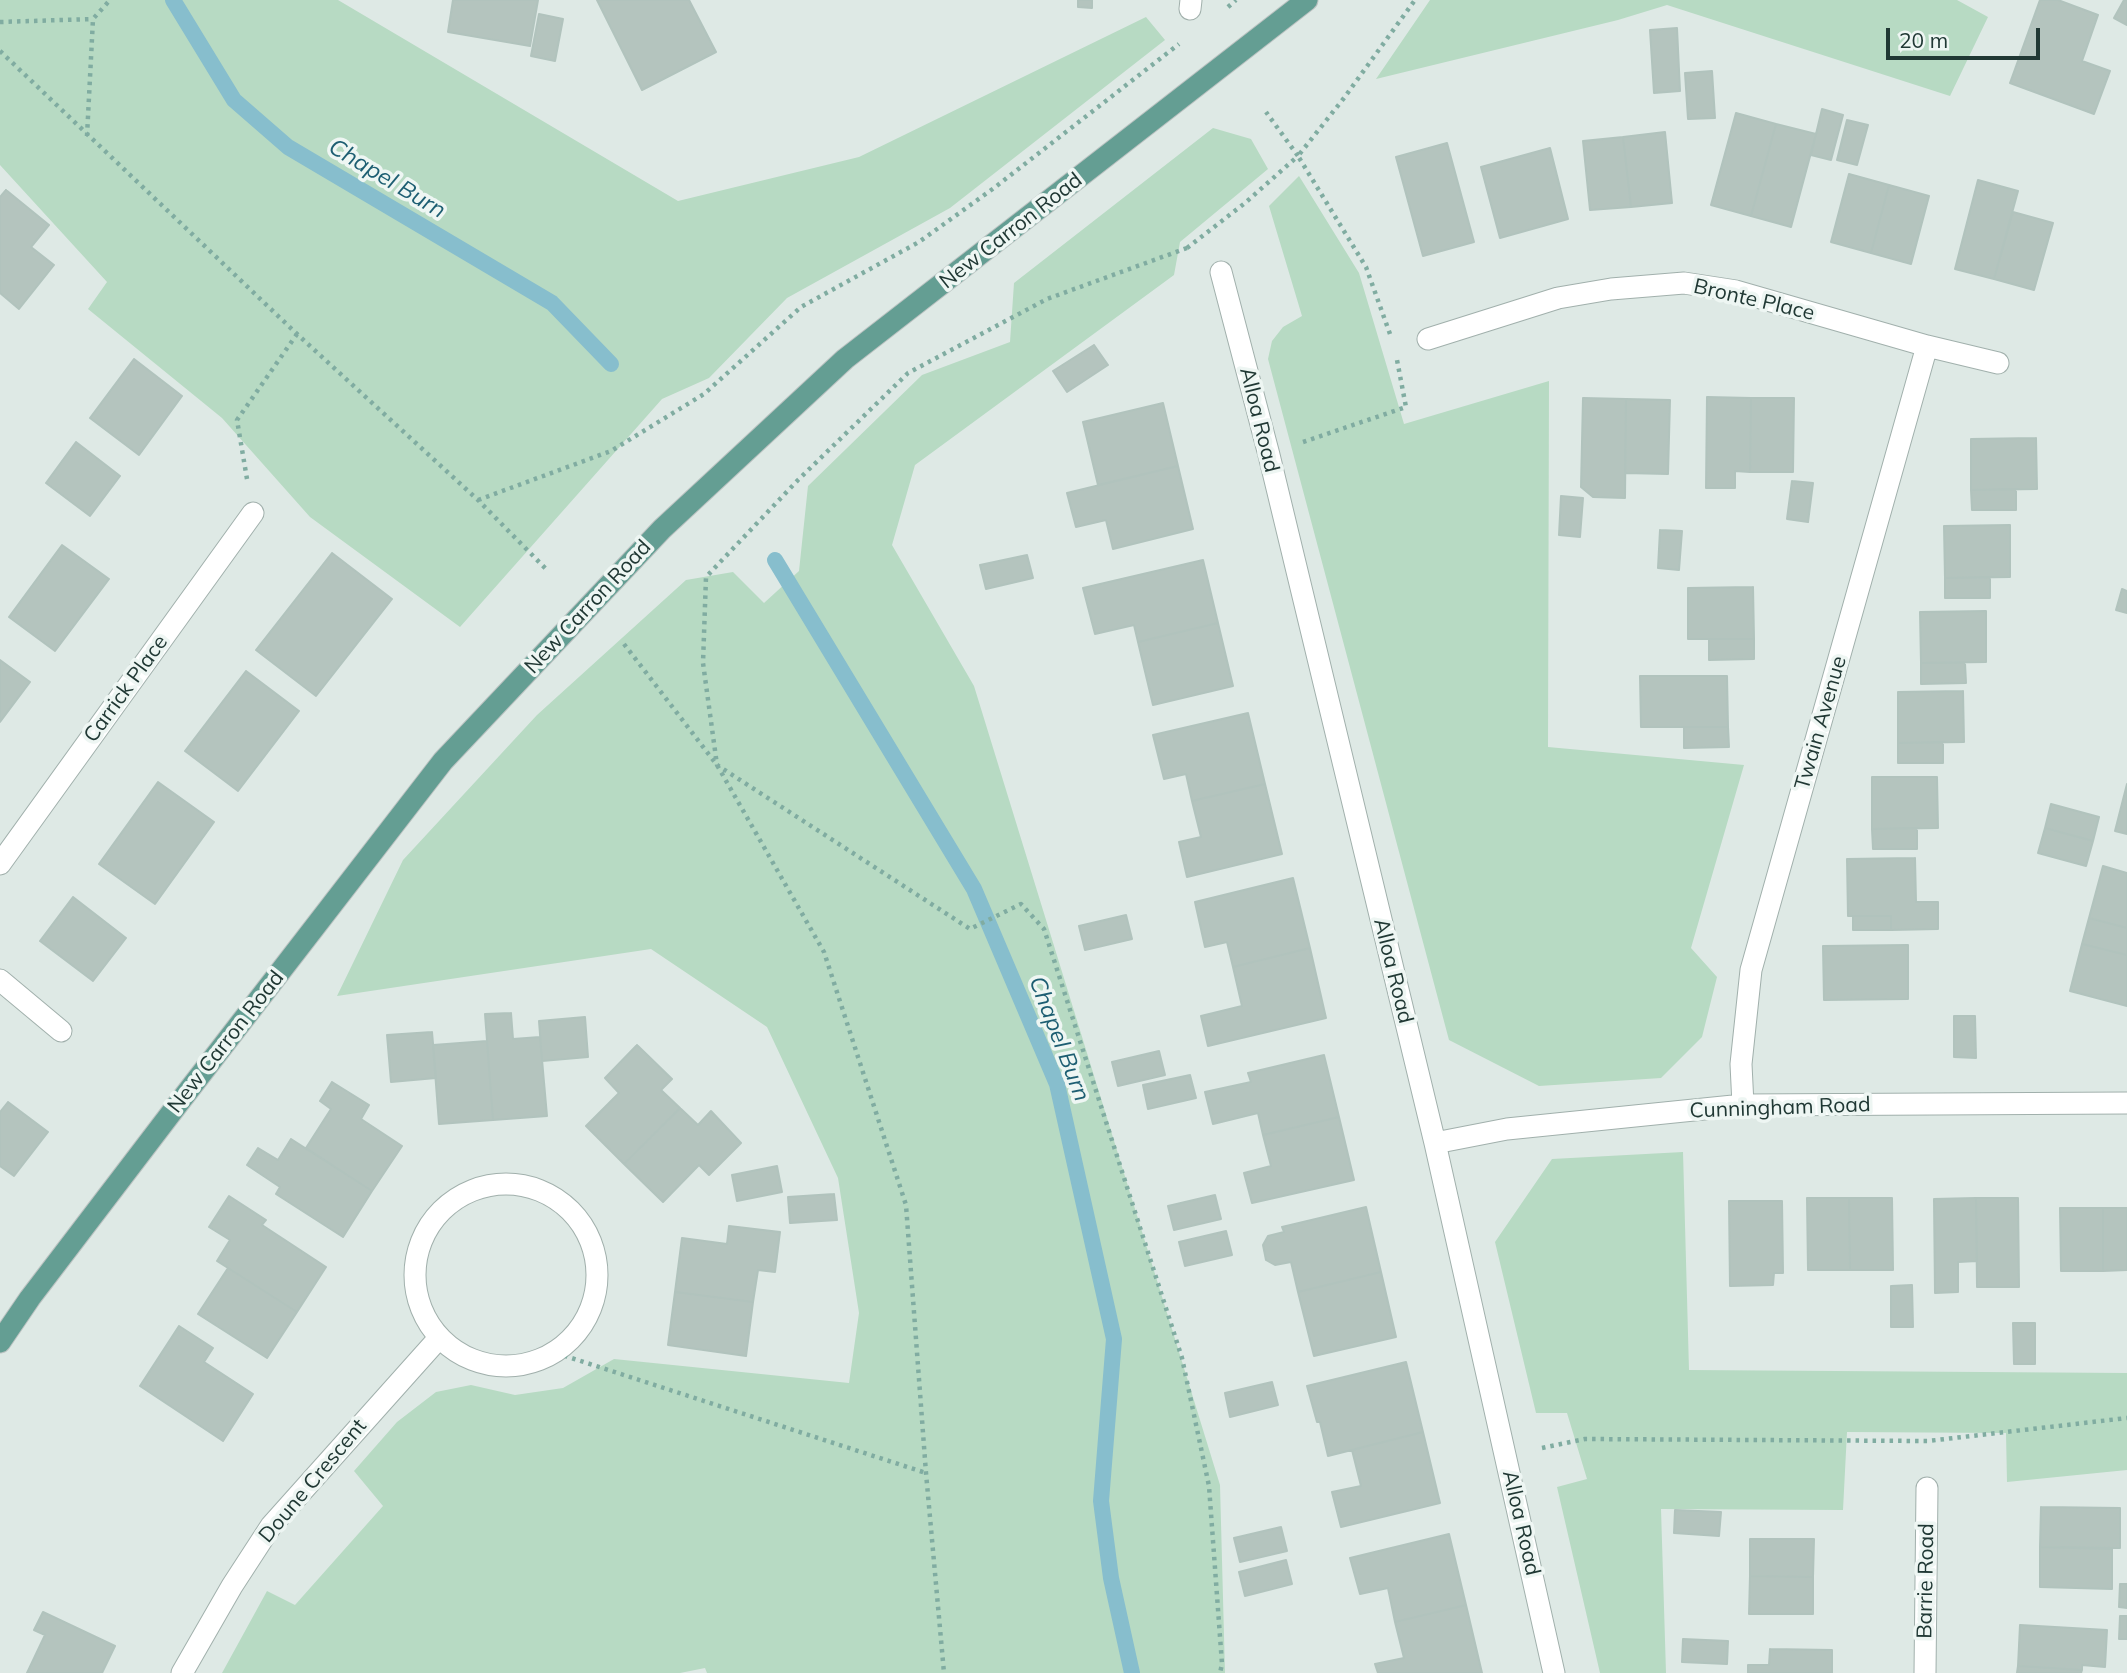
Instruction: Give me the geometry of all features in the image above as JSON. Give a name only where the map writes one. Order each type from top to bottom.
[{"type":"main road","name":"New Carron Road","points":[[0,1342],[30,1298],[443,761],[662,529],[845,359],[1307,0]]},
{"type":"street","name":"Alloa Road","points":[[1221,272],[1269,454],[1435,1143],[1554,1673]]},
{"type":"street","name":"Bronte Place","points":[[1428,339],[1558,298],[1611,289],[1684,283],[1736,291],[1927,346],[1998,363]]},
{"type":"street","name":"Twain Avenue","points":[[1743,1105],[1741,1064],[1751,970],[1927,346]]},
{"type":"street","name":"Carrick Place","points":[[0,864],[253,513]]},
{"type":"street","points":[[0,980],[61,1031]]},
{"type":"street","name":"Cunningham Road","points":[[1435,1143],[1507,1129],[1743,1105],[2127,1103]]},
{"type":"street","points":[[518,1184],[553,1196],[581,1220],[596,1255],[597,1292],[583,1327],[556,1353],[527,1365],[495,1367],[464,1357],[439,1338],[420,1306],[415,1269],[424,1233],[448,1204],[481,1186],[518,1184]]},
{"type":"street","name":"Doune Crescent","points":[[182,1673],[232,1586],[271,1526],[439,1338]]},
{"type":"street","name":"Barrie Road","points":[[1925,1673],[1927,1488]]},
{"type":"path","points":[[87,136],[93,19],[110,0]]},
{"type":"path","points":[[1226,9],[1237,0]]},
{"type":"path","points":[[1220,1673],[1222,1664],[1209,1486],[1182,1358],[1044,929],[1021,904],[970,929],[717,765],[703,663],[706,577],[798,480],[908,373],[1047,299],[1187,248],[1245,203],[1298,156],[1415,0]]},
{"type":"path","points":[[0,22],[93,19]]},
{"type":"path","points":[[478,500],[611,451],[704,394],[801,307],[919,242],[994,188],[1181,43]]},
{"type":"path","points":[[0,51],[297,334],[478,500],[546,569]]},
{"type":"path","points":[[1266,112],[1298,156],[1366,267],[1394,346],[1406,407],[1269,454]]},
{"type":"path","points":[[1187,248],[1201,280],[1221,272]]},
{"type":"path","points":[[253,513],[237,420],[297,334]]},
{"type":"path","points":[[1394,346],[1428,339]]},
{"type":"path","points":[[624,644],[717,765],[824,953],[906,1205],[944,1673]]},
{"type":"path","points":[[556,1353],[926,1473]]},
{"type":"path","points":[[1506,1456],[1586,1439],[1928,1441],[2127,1418]]},
{"type":"green space","points":[[0,0],[338,0],[678,201],[859,157],[1146,17],[1165,40],[950,208],[787,298],[709,378],[662,399],[460,627],[310,517],[222,418],[88,309],[107,282],[0,165]]},
{"type":"green space","points":[[1430,0],[1957,0],[1988,17],[1950,96],[1667,5],[1618,20],[1376,79]]},
{"type":"green space","points":[[1213,128],[1251,139],[1268,169],[1180,242],[1174,275],[915,465],[892,545],[974,686],[1220,1485],[1225,1673],[707,1673],[705,1668],[680,1673],[222,1673],[267,1591],[295,1605],[383,1506],[354,1471],[397,1422],[436,1392],[471,1385],[515,1395],[563,1388],[614,1359],[849,1383],[859,1313],[838,1178],[767,1027],[651,949],[337,996],[403,860],[537,715],[686,580],[733,572],[764,603],[799,571],[808,486],[922,375],[1010,342],[1014,283]]},
{"type":"green space","points":[[1299,176],[1359,273],[1404,424],[1549,381],[1548,747],[1744,765],[1691,948],[1717,977],[1702,1037],[1661,1078],[1539,1086],[1449,1040],[1268,359],[1272,341],[1283,327],[1302,316],[1269,206]]},
{"type":"green space","points":[[1683,1152],[1689,1370],[2127,1373],[2127,1470],[2007,1482],[2006,1433],[1847,1432],[1843,1510],[1661,1509],[1666,1673],[1600,1673],[1557,1487],[1587,1479],[1567,1413],[1536,1413],[1495,1242],[1552,1159]]},
{"type":"building","points":[[453,0],[538,0],[530,46],[448,32]]},
{"type":"building","points":[[597,0],[689,0],[716,52],[642,90]]},
{"type":"building","points":[[1078,0],[1092,0],[1092,8],[1078,7]]},
{"type":"building","points":[[2040,0],[2058,0],[2098,15],[2082,61],[2110,71],[2094,114],[2010,83]]},
{"type":"building","points":[[2124,0],[2127,0],[2127,25],[2114,18]]},
{"type":"building","points":[[539,14],[563,19],[555,61],[531,56]]},
{"type":"building","points":[[1677,28],[1680,91],[1654,93],[1650,30]]},
{"type":"building","points":[[1712,71],[1715,118],[1688,119],[1685,73]]},
{"type":"building","points":[[1822,109],[1843,115],[1831,160],[1811,155]]},
{"type":"building","points":[[1736,113],[1776,124],[1751,216],[1711,205]]},
{"type":"building","points":[[1847,120],[1868,125],[1857,165],[1837,160]]},
{"type":"building","points":[[1776,124],[1816,134],[1791,227],[1751,216]]},
{"type":"building","points":[[1665,132],[1672,203],[1631,207],[1623,137]]},
{"type":"building","points":[[1623,137],[1631,207],[1590,210],[1583,141]]},
{"type":"building","points":[[1447,143],[1474,242],[1423,256],[1396,157]]},
{"type":"building","points":[[1550,148],[1568,219],[1500,238],[1481,167]]},
{"type":"building","points":[[1849,174],[1889,185],[1871,253],[1831,242]]},
{"type":"building","points":[[1978,180],[2018,191],[1994,279],[1955,269]]},
{"type":"building","points":[[1889,185],[1929,196],[1911,264],[1871,253]]},
{"type":"building","points":[[6,190],[49,225],[31,247],[54,265],[19,309],[0,293],[0,197]]},
{"type":"building","points":[[2013,212],[2053,223],[2034,290],[1994,279]]},
{"type":"building","points":[[1094,345],[1108,365],[1067,392],[1053,371]]},
{"type":"building","points":[[134,359],[182,396],[139,455],[90,418]]},
{"type":"building","points":[[1707,397],[1751,398],[1750,472],[1735,471],[1735,488],[1706,488]]},
{"type":"building","points":[[1583,398],[1626,399],[1625,498],[1593,497],[1581,487]]},
{"type":"building","points":[[1751,398],[1794,398],[1793,472],[1750,472]]},
{"type":"building","points":[[1626,399],[1670,400],[1668,474],[1625,473]]},
{"type":"building","points":[[1163,403],[1178,466],[1098,485],[1083,422]]},
{"type":"building","points":[[2036,438],[2037,489],[1971,490],[1971,439]]},
{"type":"building","points":[[76,442],[120,476],[90,516],[46,483]]},
{"type":"building","points":[[1178,466],[1193,529],[1113,549],[1106,520],[1076,527],[1067,493]]},
{"type":"building","points":[[1792,481],[1813,483],[1808,522],[1787,519]]},
{"type":"building","points":[[2016,489],[2016,510],[1972,510],[1971,490]]},
{"type":"building","points":[[1561,496],[1583,498],[1580,537],[1559,535]]},
{"type":"building","points":[[2010,525],[2010,577],[1945,578],[1944,526]]},
{"type":"building","points":[[1660,530],[1682,531],[1679,570],[1658,568]]},
{"type":"building","points":[[62,545],[109,579],[55,651],[9,617]]},
{"type":"building","points":[[332,553],[392,599],[316,696],[256,650]]},
{"type":"building","points":[[1027,555],[1033,578],[986,589],[980,565]]},
{"type":"building","points":[[1203,560],[1218,623],[1138,642],[1134,625],[1095,634],[1083,588]]},
{"type":"building","points":[[1990,577],[1990,598],[1945,598],[1945,578]]},
{"type":"building","points":[[1753,587],[1754,639],[1688,639],[1688,588]]},
{"type":"building","points":[[2122,589],[2127,591],[2127,613],[2116,610]]},
{"type":"building","points":[[1986,611],[1986,662],[1921,663],[1920,612]]},
{"type":"building","points":[[1218,623],[1233,686],[1153,705],[1138,642]]},
{"type":"building","points":[[1709,639],[1754,639],[1754,659],[1709,660]]},
{"type":"building","points":[[0,660],[30,682],[0,722]]},
{"type":"building","points":[[1921,663],[1965,663],[1966,683],[1921,684]]},
{"type":"building","points":[[246,671],[299,711],[238,791],[185,751]]},
{"type":"building","points":[[1640,676],[1727,676],[1728,727],[1641,727]]},
{"type":"building","points":[[1963,691],[1964,742],[1898,743],[1898,692]]},
{"type":"building","points":[[1248,713],[1265,784],[1192,801],[1186,774],[1164,779],[1153,735]]},
{"type":"building","points":[[1684,727],[1728,727],[1729,747],[1684,748]]},
{"type":"building","points":[[1943,742],[1943,763],[1898,763],[1898,743]]},
{"type":"building","points":[[1872,777],[1937,777],[1938,828],[1872,829]]},
{"type":"building","points":[[158,782],[214,822],[155,904],[99,864]]},
{"type":"building","points":[[1265,784],[1282,854],[1187,877],[1179,842],[1201,837],[1192,801]]},
{"type":"building","points":[[2127,784],[2127,834],[2115,831]]},
{"type":"building","points":[[2051,804],[2099,817],[2093,841],[2045,828]]},
{"type":"building","points":[[1917,828],[1917,849],[1873,849],[1872,829]]},
{"type":"building","points":[[2045,828],[2093,841],[2086,866],[2038,853]]},
{"type":"building","points":[[1915,858],[1916,902],[1938,902],[1938,929],[1891,930],[1891,916],[1848,916],[1847,859]]},
{"type":"building","points":[[2103,866],[2127,873],[2127,928],[2089,918]]},
{"type":"building","points":[[1293,878],[1310,948],[1233,967],[1227,942],[1205,947],[1195,902]]},
{"type":"building","points":[[73,897],[126,938],[93,981],[40,941]]},
{"type":"building","points":[[1126,915],[1132,939],[1085,950],[1079,926]]},
{"type":"building","points":[[1853,916],[1891,916],[1891,930],[1853,930]]},
{"type":"building","points":[[2089,918],[2127,928],[2127,955],[2082,944]]},
{"type":"building","points":[[2082,944],[2127,955],[2127,1006],[2070,991]]},
{"type":"building","points":[[1908,945],[1908,999],[1824,1000],[1823,946]]},
{"type":"building","points":[[1310,948],[1326,1018],[1208,1046],[1201,1016],[1242,1006],[1233,967]]},
{"type":"building","points":[[511,1013],[513,1039],[540,1037],[547,1116],[493,1120],[485,1014]]},
{"type":"building","points":[[1954,1016],[1975,1016],[1976,1058],[1954,1057]]},
{"type":"building","points":[[585,1017],[588,1057],[542,1061],[539,1021]]},
{"type":"building","points":[[432,1032],[436,1078],[391,1082],[387,1035]]},
{"type":"building","points":[[487,1041],[493,1120],[439,1124],[433,1045]]},
{"type":"building","points":[[637,1045],[672,1079],[661,1090],[680,1108],[624,1164],[586,1126],[619,1093],[605,1078]]},
{"type":"building","points":[[1159,1051],[1165,1075],[1118,1086],[1112,1062]]},
{"type":"building","points":[[1324,1055],[1339,1117],[1263,1135],[1258,1113],[1213,1124],[1205,1092],[1251,1082],[1248,1073]]},
{"type":"building","points":[[1190,1075],[1196,1098],[1148,1109],[1143,1085]]},
{"type":"building","points":[[332,1082],[369,1105],[361,1119],[402,1146],[372,1191],[306,1148],[331,1109],[320,1101]]},
{"type":"building","points":[[8,1102],[48,1132],[14,1176],[0,1166],[0,1112]]},
{"type":"building","points":[[680,1108],[698,1125],[711,1111],[741,1143],[709,1175],[699,1165],[663,1202],[624,1164]]},
{"type":"building","points":[[1339,1117],[1354,1180],[1252,1203],[1244,1173],[1271,1166],[1263,1135]]},
{"type":"building","points":[[291,1139],[372,1191],[343,1237],[276,1194],[280,1187],[247,1165],[258,1148],[278,1160]]},
{"type":"building","points":[[777,1166],[782,1192],[737,1201],[732,1175]]},
{"type":"building","points":[[834,1194],[837,1220],[790,1223],[788,1197]]},
{"type":"building","points":[[1215,1195],[1221,1219],[1174,1230],[1168,1206]]},
{"type":"building","points":[[229,1196],[266,1220],[262,1225],[326,1267],[297,1312],[217,1261],[230,1240],[209,1227]]},
{"type":"building","points":[[1807,1198],[1849,1198],[1850,1270],[1808,1270]]},
{"type":"building","points":[[1849,1198],[1892,1198],[1893,1270],[1850,1270]]},
{"type":"building","points":[[1976,1198],[1977,1261],[1958,1262],[1958,1292],[1935,1293],[1934,1199]]},
{"type":"building","points":[[1976,1198],[2018,1198],[2019,1287],[1977,1287]]},
{"type":"building","points":[[1729,1201],[1782,1201],[1783,1273],[1774,1273],[1773,1285],[1730,1286]]},
{"type":"building","points":[[1366,1207],[1381,1272],[1298,1292],[1291,1262],[1275,1265],[1266,1260],[1263,1245],[1268,1236],[1284,1232],[1282,1227]]},
{"type":"building","points":[[2060,1208],[2103,1208],[2103,1271],[2061,1271]]},
{"type":"building","points":[[2103,1208],[2127,1208],[2127,1270],[2103,1271]]},
{"type":"building","points":[[729,1226],[780,1232],[775,1272],[758,1270],[753,1302],[675,1292],[682,1238],[727,1244]]},
{"type":"building","points":[[1226,1231],[1232,1255],[1185,1266],[1179,1242]]},
{"type":"building","points":[[228,1268],[297,1312],[267,1358],[198,1314]]},
{"type":"building","points":[[1381,1272],[1396,1337],[1314,1356],[1298,1292]]},
{"type":"building","points":[[1912,1285],[1913,1327],[1891,1327],[1891,1286]]},
{"type":"building","points":[[675,1292],[753,1302],[746,1356],[668,1345]]},
{"type":"building","points":[[2013,1323],[2035,1323],[2035,1364],[2014,1364]]},
{"type":"building","points":[[179,1326],[213,1348],[204,1362],[253,1394],[223,1441],[140,1386]]},
{"type":"building","points":[[1406,1362],[1423,1432],[1328,1456],[1320,1422],[1317,1422],[1307,1386]]},
{"type":"building","points":[[1272,1382],[1278,1405],[1230,1417],[1225,1393]]},
{"type":"building","points":[[1423,1432],[1440,1503],[1341,1527],[1332,1492],[1361,1486],[1352,1450]]},
{"type":"building","points":[[2041,1507],[2120,1508],[2120,1548],[2040,1547]]},
{"type":"building","points":[[1675,1510],[1721,1512],[1719,1536],[1674,1533]]},
{"type":"building","points":[[1281,1527],[1287,1551],[1240,1562],[1234,1538]]},
{"type":"building","points":[[1449,1534],[1466,1605],[1395,1622],[1388,1588],[1360,1594],[1350,1558]]},
{"type":"building","points":[[1750,1539],[1814,1539],[1813,1577],[1750,1576]]},
{"type":"building","points":[[2040,1547],[2112,1549],[2112,1589],[2040,1587]]},
{"type":"building","points":[[1286,1560],[1292,1584],[1245,1596],[1239,1572]]},
{"type":"building","points":[[1750,1576],[1813,1577],[1813,1614],[1749,1614]]},
{"type":"building","points":[[2120,1584],[2127,1584],[2127,1608],[2119,1607]]},
{"type":"building","points":[[1466,1605],[1482,1673],[1378,1673],[1375,1664],[1404,1658],[1395,1622]]},
{"type":"building","points":[[43,1612],[115,1646],[102,1673],[27,1673],[45,1635],[34,1630]]},
{"type":"building","points":[[2120,1616],[2127,1616],[2127,1639],[2119,1639]]},
{"type":"building","points":[[2020,1625],[2107,1630],[2105,1667],[2082,1665],[2082,1670],[2018,1666]]},
{"type":"building","points":[[1683,1639],[1728,1641],[1727,1664],[1682,1662]]},
{"type":"building","points":[[1770,1649],[1832,1650],[1832,1673],[1748,1673],[1748,1665],[1769,1665]]},
{"type":"building","points":[[2018,1666],[2082,1670],[2081,1673],[2017,1673]]},
{"type":"waterway","name":"Chapel Burn","points":[[173,0],[234,100],[288,147],[552,303],[611,364]]},
{"type":"waterway","name":"Chapel Burn","points":[[775,560],[974,889],[1057,1084],[1114,1339],[1101,1501],[1111,1578],[1132,1673]]}]
